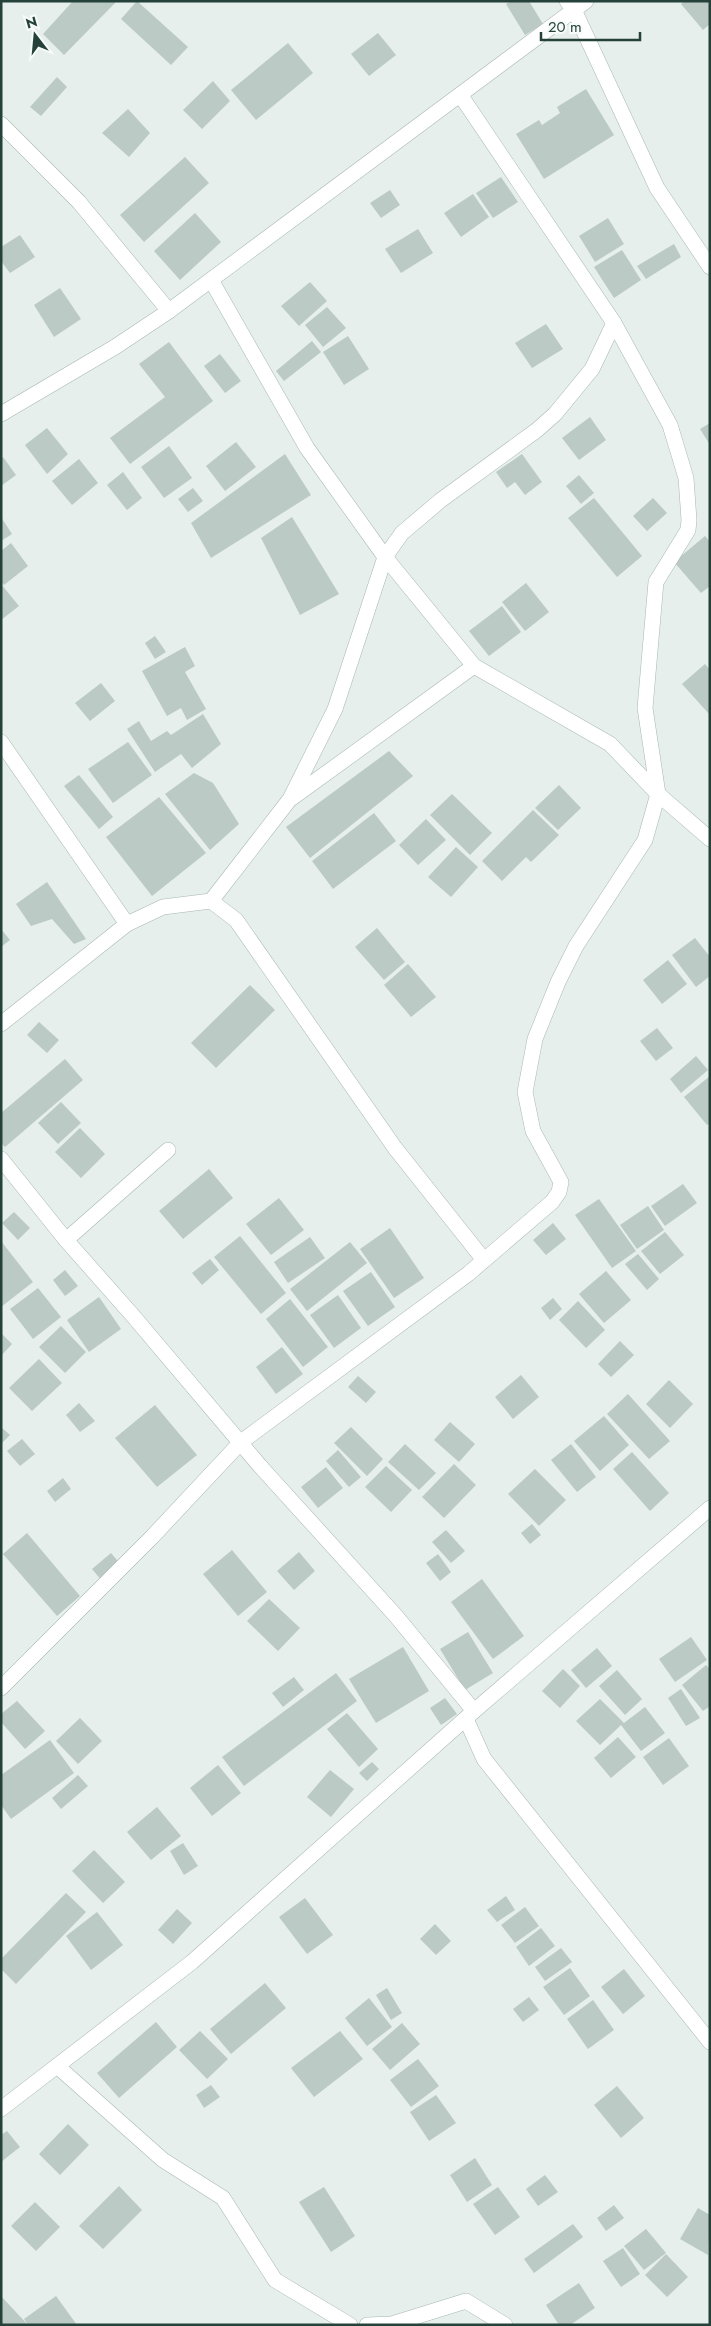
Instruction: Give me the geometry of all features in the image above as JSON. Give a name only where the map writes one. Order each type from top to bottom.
[{"type":"street","points":[[1,414],[115,347],[169,311],[360,168],[461,96],[571,6],[586,1]]},
{"type":"street","points":[[571,6],[657,188],[710,267]]},
{"type":"street","points":[[1,1688],[152,1537],[241,1442],[484,1260],[552,1202],[561,1182],[533,1131],[525,1092],[535,1039],[558,982],[576,946],[645,840],[658,794],[645,708],[656,582],[688,530],[686,478],[670,425],[614,323],[461,96]]},
{"type":"street","points":[[1,124],[79,202],[169,311]]},
{"type":"street","points":[[212,280],[307,448],[385,557],[474,666],[610,744],[658,794],[710,839]]},
{"type":"street","points":[[211,901],[290,799],[334,709],[385,557],[402,533],[428,511],[537,430],[555,414],[592,369],[614,323]]},
{"type":"street","points":[[290,799],[474,666]]},
{"type":"street","points":[[1,742],[127,924]]},
{"type":"street","points":[[1,1024],[127,924],[163,907],[211,901],[236,920],[395,1148],[484,1260]]},
{"type":"street","points":[[66,1240],[168,1150]]},
{"type":"street","points":[[1,1159],[66,1240],[260,1466],[396,1616],[470,1715],[484,1759],[710,2042]]},
{"type":"street","points":[[1,2109],[192,1962],[470,1715],[710,1508]]},
{"type":"street","points":[[57,2066],[163,2160],[223,2198],[275,2280],[350,2325]]},
{"type":"street","points":[[367,2325],[392,2324],[466,2301],[505,2325]]},
{"type":"building","points":[[73,1],[117,1],[64,55],[43,34]]},
{"type":"building","points":[[137,1],[188,47],[171,65],[121,19]]},
{"type":"building","points":[[511,1],[529,1],[543,24],[525,35],[506,4]]},
{"type":"building","points":[[684,1],[710,1],[710,24],[703,30],[681,4]]},
{"type":"building","points":[[378,33],[396,55],[369,76],[351,54]]},
{"type":"building","points":[[288,43],[313,73],[256,120],[231,90]]},
{"type":"building","points":[[57,77],[67,87],[41,116],[30,107]]},
{"type":"building","points":[[213,81],[230,101],[202,129],[183,110]]},
{"type":"building","points":[[586,89],[614,135],[544,179],[516,134],[539,120],[542,125],[560,113],[557,107]]},
{"type":"building","points":[[128,109],[150,133],[129,157],[102,133]]},
{"type":"building","points":[[185,157],[209,183],[144,242],[120,215]]},
{"type":"building","points":[[501,177],[518,202],[493,218],[476,193]]},
{"type":"building","points":[[390,190],[400,205],[381,218],[370,203]]},
{"type":"building","points":[[473,194],[489,217],[461,237],[444,213]]},
{"type":"building","points":[[195,213],[221,242],[180,280],[154,251]]},
{"type":"building","points":[[608,218],[624,244],[595,262],[579,236]]},
{"type":"building","points":[[418,229],[433,253],[401,273],[385,249]]},
{"type":"building","points":[[20,235],[35,257],[10,273],[1,261],[1,247]]},
{"type":"building","points":[[674,244],[681,257],[646,279],[637,266]]},
{"type":"building","points":[[622,250],[641,280],[614,298],[594,267]]},
{"type":"building","points":[[310,282],[327,301],[299,326],[281,306]]},
{"type":"building","points":[[60,288],[81,319],[54,337],[34,305]]},
{"type":"building","points":[[327,307],[346,328],[323,347],[305,325]]},
{"type":"building","points":[[546,324],[563,349],[532,368],[515,343]]},
{"type":"building","points":[[348,336],[369,369],[344,385],[323,352]]},
{"type":"building","points":[[312,341],[321,352],[284,381],[276,371]]},
{"type":"building","points":[[169,342],[213,401],[130,464],[110,438],[165,397],[139,364]]},
{"type":"building","points":[[220,354],[241,381],[225,393],[204,366]]},
{"type":"building","points":[[590,417],[606,440],[579,460],[562,438]]},
{"type":"building","points":[[710,423],[710,445],[700,429]]},
{"type":"building","points":[[47,428],[68,454],[47,474],[25,445]]},
{"type":"building","points":[[236,442],[256,467],[225,491],[206,466]]},
{"type":"building","points":[[169,446],[192,478],[164,498],[141,467]]},
{"type":"building","points":[[285,454],[311,495],[211,558],[191,523]]},
{"type":"building","points":[[522,454],[542,482],[525,495],[515,482],[507,488],[496,472]]},
{"type":"building","points":[[3,457],[16,475],[1,486],[1,459]]},
{"type":"building","points":[[79,459],[98,483],[72,505],[52,481]]},
{"type":"building","points":[[123,472],[142,498],[127,510],[107,485]]},
{"type":"building","points":[[579,475],[594,493],[581,504],[566,486]]},
{"type":"building","points":[[193,488],[203,501],[188,512],[178,499]]},
{"type":"building","points":[[594,498],[642,556],[617,577],[568,518]]},
{"type":"building","points":[[653,498],[667,513],[647,531],[633,516]]},
{"type":"building","points":[[1,517],[12,534],[1,541]]},
{"type":"building","points":[[292,517],[339,594],[300,615],[261,538]]},
{"type":"building","points":[[705,536],[710,542],[710,586],[701,593],[674,562]]},
{"type":"building","points":[[11,543],[28,566],[4,585],[1,582],[1,551]]},
{"type":"building","points":[[526,583],[549,612],[525,631],[502,602]]},
{"type":"building","points":[[1,584],[19,606],[1,620]]},
{"type":"building","points":[[502,606],[521,632],[489,656],[469,631]]},
{"type":"building","points":[[155,636],[166,652],[155,659],[145,643]]},
{"type":"building","points":[[185,647],[195,666],[185,672],[206,709],[187,720],[181,708],[167,716],[142,671]]},
{"type":"building","points":[[705,664],[710,670],[710,715],[682,684]]},
{"type":"building","points":[[101,683],[115,701],[90,721],[75,703]]},
{"type":"building","points":[[203,714],[221,744],[192,768],[181,754],[155,772],[127,729],[139,721],[151,741],[167,731],[171,735]]},
{"type":"building","points":[[128,742],[152,775],[113,803],[88,769]]},
{"type":"building","points":[[389,751],[413,776],[310,858],[286,827]]},
{"type":"building","points":[[194,773],[213,783],[239,824],[210,850],[165,794]]},
{"type":"building","points":[[79,775],[113,817],[99,829],[64,786]]},
{"type":"building","points":[[559,785],[581,808],[558,830],[535,808]]},
{"type":"building","points":[[452,794],[492,833],[470,855],[430,815]]},
{"type":"building","points":[[159,797],[206,853],[152,896],[106,837]]},
{"type":"building","points":[[533,810],[559,835],[531,862],[526,857],[502,881],[482,861]]},
{"type":"building","points":[[374,813],[396,841],[333,889],[312,861]]},
{"type":"building","points":[[426,819],[446,840],[418,865],[399,845]]},
{"type":"building","points":[[456,847],[478,867],[451,897],[428,877]]},
{"type":"building","points":[[47,882],[86,939],[74,944],[52,919],[31,926],[16,904]]},
{"type":"building","points":[[377,928],[405,962],[384,980],[355,947]]},
{"type":"building","points":[[1,929],[10,940],[1,947]]},
{"type":"building","points":[[695,938],[710,957],[710,976],[696,987],[672,955]]},
{"type":"building","points":[[668,960],[687,984],[662,1004],[643,980]]},
{"type":"building","points":[[408,964],[436,997],[411,1017],[384,985]]},
{"type":"building","points":[[250,985],[275,1010],[216,1068],[191,1043]]},
{"type":"building","points":[[39,1022],[59,1040],[47,1053],[27,1035]]},
{"type":"building","points":[[657,1028],[673,1048],[656,1061],[640,1041]]},
{"type":"building","points":[[696,1056],[708,1070],[681,1093],[670,1079]]},
{"type":"building","points":[[65,1059],[83,1080],[5,1147],[1,1143],[1,1113]]},
{"type":"building","points":[[710,1076],[710,1123],[707,1125],[684,1097]]},
{"type":"building","points":[[61,1102],[81,1123],[58,1144],[38,1123]]},
{"type":"building","points":[[80,1128],[105,1154],[81,1178],[55,1152]]},
{"type":"building","points":[[209,1169],[233,1198],[183,1239],[159,1211]]},
{"type":"building","points":[[683,1184],[697,1203],[665,1226],[651,1206]]},
{"type":"building","points":[[279,1198],[304,1230],[271,1255],[246,1224]]},
{"type":"building","points":[[599,1199],[636,1251],[612,1268],[575,1215]]},
{"type":"building","points":[[648,1206],[664,1230],[637,1249],[620,1225]]},
{"type":"building","points":[[14,1212],[30,1228],[18,1240],[2,1223]]},
{"type":"building","points":[[553,1223],[566,1239],[546,1255],[533,1240]]},
{"type":"building","points":[[390,1228],[424,1278],[394,1298],[360,1249]]},
{"type":"building","points":[[665,1232],[684,1255],[660,1274],[641,1251]]},
{"type":"building","points":[[240,1236],[286,1293],[261,1314],[214,1257]]},
{"type":"building","points":[[310,1237],[325,1258],[288,1283],[274,1262]]},
{"type":"building","points":[[1,1241],[33,1282],[1,1307]]},
{"type":"building","points":[[350,1242],[367,1263],[307,1311],[290,1289]]},
{"type":"building","points":[[638,1254],[659,1279],[647,1290],[625,1264]]},
{"type":"building","points":[[210,1259],[219,1270],[202,1285],[192,1273]]},
{"type":"building","points":[[65,1270],[78,1286],[65,1296],[53,1280]]},
{"type":"building","points":[[606,1271],[631,1300],[604,1323],[579,1294]]},
{"type":"building","points":[[371,1272],[395,1307],[368,1326],[343,1291]]},
{"type":"building","points":[[38,1288],[61,1317],[33,1339],[10,1309]]},
{"type":"building","points":[[338,1295],[361,1328],[334,1348],[310,1315]]},
{"type":"building","points":[[99,1297],[121,1329],[89,1352],[67,1320]]},
{"type":"building","points":[[553,1298],[562,1309],[550,1320],[541,1308]]},
{"type":"building","points":[[290,1299],[328,1347],[303,1367],[266,1319]]},
{"type":"building","points":[[578,1301],[605,1330],[586,1348],[559,1320]]},
{"type":"building","points":[[61,1326],[86,1352],[65,1373],[39,1347]]},
{"type":"building","points":[[1,1333],[12,1344],[1,1356]]},
{"type":"building","points":[[620,1341],[634,1355],[611,1377],[598,1364]]},
{"type":"building","points":[[282,1347],[303,1374],[276,1394],[256,1367]]},
{"type":"building","points":[[39,1359],[62,1383],[32,1411],[9,1388]]},
{"type":"building","points":[[521,1375],[539,1397],[513,1419],[495,1397]]},
{"type":"building","points":[[358,1376],[376,1392],[366,1403],[348,1387]]},
{"type":"building","points":[[669,1380],[693,1404],[670,1428],[646,1404]]},
{"type":"building","points":[[628,1394],[670,1441],[649,1459],[607,1414]]},
{"type":"building","points":[[79,1403],[95,1421],[80,1432],[66,1415]]},
{"type":"building","points":[[155,1405],[197,1455],[157,1487],[115,1438]]},
{"type":"building","points":[[604,1416],[629,1445],[600,1471],[574,1441]]},
{"type":"building","points":[[450,1422],[475,1444],[459,1462],[434,1440]]},
{"type":"building","points":[[1,1427],[10,1435],[1,1444]]},
{"type":"building","points":[[351,1427],[383,1459],[367,1476],[334,1443]]},
{"type":"building","points":[[22,1439],[35,1454],[20,1466],[7,1451]]},
{"type":"building","points":[[405,1444],[436,1473],[419,1490],[388,1462]]},
{"type":"building","points":[[571,1444],[596,1477],[577,1492],[551,1460]]},
{"type":"building","points":[[338,1450],[361,1477],[349,1487],[326,1461]]},
{"type":"building","points":[[632,1452],[669,1493],[650,1511],[613,1469]]},
{"type":"building","points":[[454,1464],[476,1485],[444,1518],[422,1497]]},
{"type":"building","points":[[386,1466],[412,1490],[391,1512],[365,1487]]},
{"type":"building","points":[[326,1467],[343,1488],[318,1508],[301,1487]]},
{"type":"building","points":[[535,1469],[566,1500],[539,1526],[508,1494]]},
{"type":"building","points":[[63,1478],[71,1489],[55,1502],[47,1491]]},
{"type":"building","points":[[532,1524],[541,1535],[530,1544],[521,1533]]},
{"type":"building","points":[[446,1530],[465,1551],[451,1563],[432,1542]]},
{"type":"building","points":[[27,1533],[80,1596],[57,1616],[3,1554]]},
{"type":"building","points":[[232,1550],[267,1592],[238,1616],[203,1574]]},
{"type":"building","points":[[299,1552],[315,1571],[294,1590],[277,1571]]},
{"type":"building","points":[[111,1553],[122,1566],[103,1582],[92,1569]]},
{"type":"building","points":[[438,1554],[451,1572],[440,1581],[426,1563]]},
{"type":"building","points":[[482,1579],[524,1636],[493,1659],[451,1602]]},
{"type":"building","points":[[269,1599],[300,1628],[278,1651],[247,1621]]},
{"type":"building","points":[[468,1632],[493,1673],[465,1690],[440,1649]]},
{"type":"building","points":[[691,1637],[707,1660],[675,1682],[659,1659]]},
{"type":"building","points":[[403,1647],[429,1691],[376,1723],[349,1679]]},
{"type":"building","points":[[597,1648],[612,1666],[586,1688],[571,1670]]},
{"type":"building","points":[[706,1665],[710,1669],[710,1706],[703,1711],[682,1685]]},
{"type":"building","points":[[563,1669],[580,1686],[560,1708],[542,1691]]},
{"type":"building","points":[[617,1670],[642,1699],[625,1715],[599,1686]]},
{"type":"building","points":[[336,1673],[357,1701],[244,1786],[222,1757]]},
{"type":"building","points":[[294,1677],[304,1690],[283,1707],[272,1693]]},
{"type":"building","points":[[681,1689],[700,1718],[686,1726],[668,1698]]},
{"type":"building","points":[[445,1698],[457,1714],[441,1725],[430,1708]]},
{"type":"building","points":[[600,1699],[624,1723],[645,1707],[665,1733],[641,1751],[621,1725],[600,1745],[576,1721]]},
{"type":"building","points":[[17,1701],[45,1731],[25,1749],[1,1722],[1,1714]]},
{"type":"building","points":[[347,1713],[378,1749],[359,1767],[327,1729]]},
{"type":"building","points":[[80,1718],[102,1741],[78,1764],[56,1741]]},
{"type":"building","points":[[618,1737],[636,1757],[611,1778],[594,1758]]},
{"type":"building","points":[[669,1738],[689,1766],[663,1785],[643,1757]]},
{"type":"building","points":[[50,1740],[74,1773],[11,1819],[1,1805],[1,1775]]},
{"type":"building","points":[[372,1762],[379,1769],[367,1781],[359,1773]]},
{"type":"building","points":[[218,1765],[241,1793],[212,1816],[190,1788]]},
{"type":"building","points":[[330,1770],[354,1789],[331,1817],[307,1797]]},
{"type":"building","points":[[78,1775],[88,1786],[61,1809],[52,1798]]},
{"type":"building","points":[[157,1807],[181,1836],[151,1860],[127,1832]]},
{"type":"building","points":[[183,1843],[198,1866],[184,1875],[170,1851]]},
{"type":"building","points":[[94,1850],[125,1882],[103,1903],[72,1871]]},
{"type":"building","points":[[66,1893],[86,1912],[16,1984],[1,1969],[1,1959]]},
{"type":"building","points":[[506,1896],[515,1910],[497,1922],[487,1910]]},
{"type":"building","points":[[305,1898],[333,1935],[307,1954],[279,1917]]},
{"type":"building","points":[[525,1907],[539,1926],[515,1943],[501,1925]]},
{"type":"building","points":[[177,1909],[192,1923],[173,1944],[158,1930]]},
{"type":"building","points":[[97,1912],[123,1945],[91,1970],[66,1936]]},
{"type":"building","points":[[435,1924],[451,1941],[436,1955],[420,1939]]},
{"type":"building","points":[[541,1928],[555,1946],[529,1966],[516,1947]]},
{"type":"building","points":[[561,1948],[572,1962],[545,1981],[535,1967]]},
{"type":"building","points":[[570,1968],[590,1996],[564,2015],[543,1987]]},
{"type":"building","points":[[624,1969],[645,1996],[623,2014],[601,1987]]},
{"type":"building","points":[[265,1983],[286,2008],[231,2054],[210,2029]]},
{"type":"building","points":[[387,1988],[402,2013],[391,2020],[376,1995]]},
{"type":"building","points":[[529,1997],[539,2010],[523,2022],[513,2009]]},
{"type":"building","points":[[369,1998],[392,2027],[367,2046],[345,2018]]},
{"type":"building","points":[[593,2000],[614,2030],[588,2049],[567,2019]]},
{"type":"building","points":[[156,2022],[177,2047],[119,2098],[97,2073]]},
{"type":"building","points":[[402,2023],[420,2044],[390,2070],[372,2049]]},
{"type":"building","points":[[200,2031],[228,2059],[207,2079],[179,2050]]},
{"type":"building","points":[[340,2031],[363,2059],[314,2097],[291,2068]]},
{"type":"building","points":[[418,2059],[439,2086],[411,2107],[390,2080]]},
{"type":"building","points":[[211,2085],[220,2097],[204,2108],[196,2095]]},
{"type":"building","points":[[617,2086],[644,2118],[621,2138],[594,2105]]},
{"type":"building","points":[[436,2095],[456,2123],[429,2141],[410,2112]]},
{"type":"building","points":[[68,2124],[89,2145],[60,2175],[39,2154]]},
{"type":"building","points":[[7,2131],[20,2147],[1,2162],[1,2135]]},
{"type":"building","points":[[475,2158],[492,2185],[467,2202],[450,2175]]},
{"type":"building","points":[[545,2175],[558,2192],[538,2206],[526,2189]]},
{"type":"building","points":[[119,2186],[142,2210],[103,2249],[79,2226]]},
{"type":"building","points":[[324,2187],[355,2236],[331,2252],[299,2202]]},
{"type":"building","points":[[498,2187],[520,2217],[495,2235],[473,2204]]},
{"type":"building","points":[[35,2202],[60,2227],[36,2251],[11,2226]]},
{"type":"building","points":[[614,2205],[624,2218],[606,2231],[597,2218]]},
{"type":"building","points":[[698,2208],[710,2215],[708,2255],[680,2239]]},
{"type":"building","points":[[573,2224],[583,2237],[534,2273],[524,2259]]},
{"type":"building","points":[[646,2229],[666,2253],[644,2270],[624,2246]]},
{"type":"building","points":[[623,2248],[640,2274],[621,2287],[603,2261]]},
{"type":"building","points":[[666,2254],[688,2277],[667,2297],[645,2275]]},
{"type":"building","points":[[579,2283],[595,2308],[570,2325],[559,2325],[546,2305]]},
{"type":"building","points":[[1,2296],[28,2325],[1,2325]]},
{"type":"building","points":[[56,2296],[77,2325],[28,2325],[24,2319]]}]
